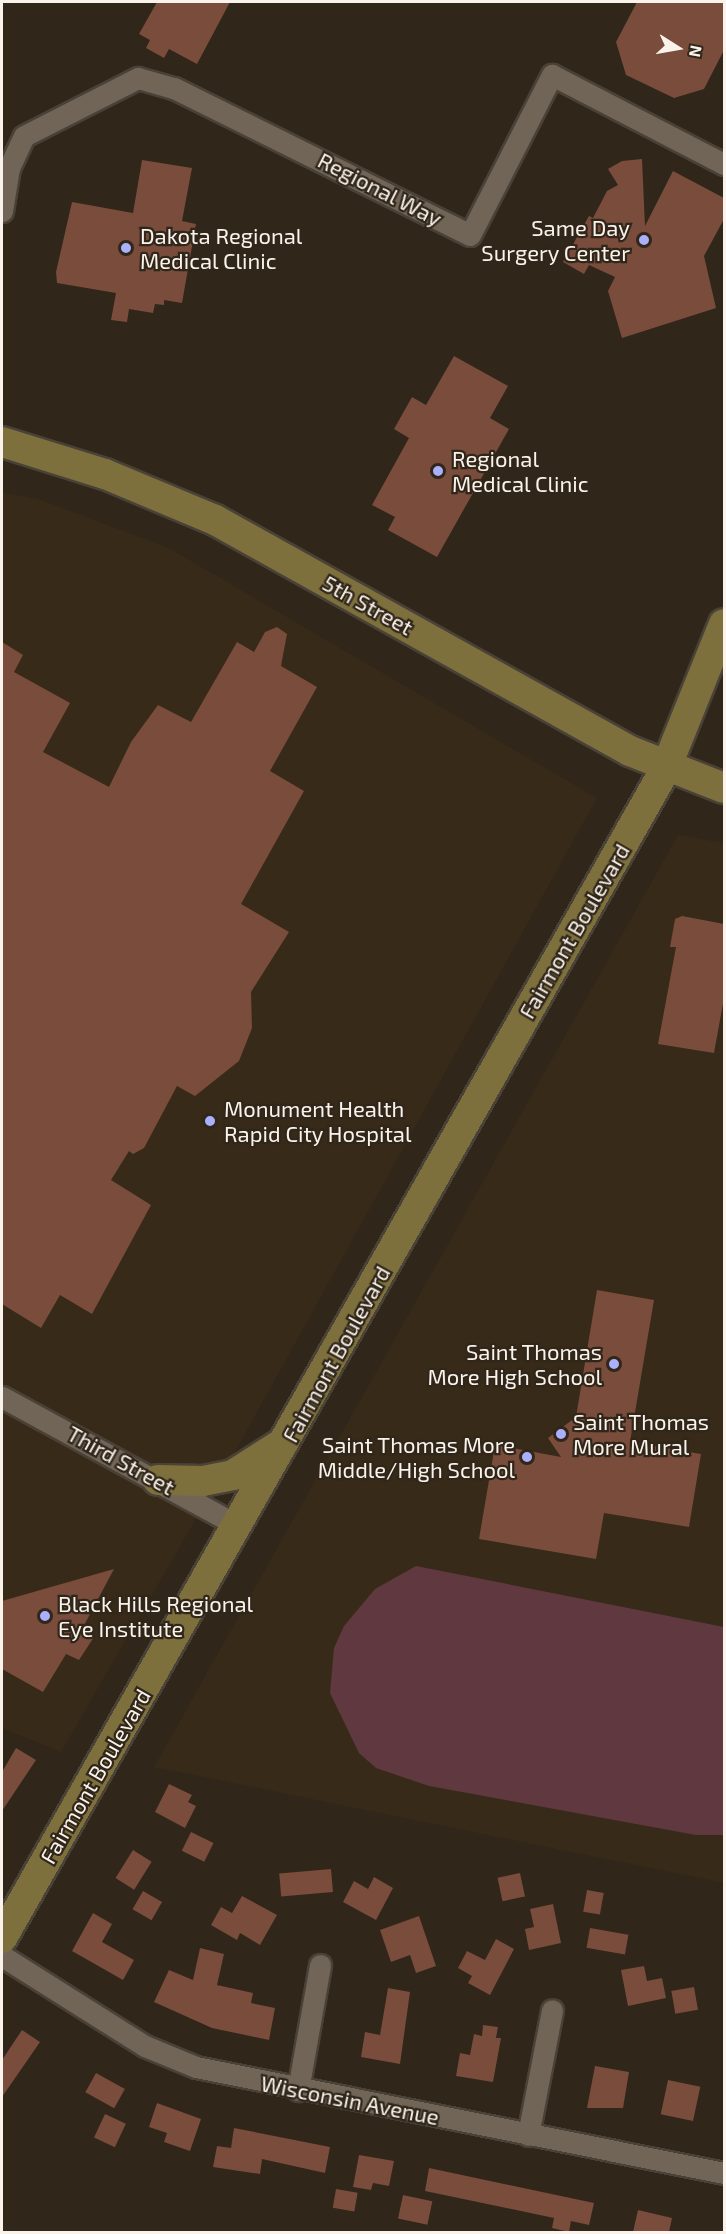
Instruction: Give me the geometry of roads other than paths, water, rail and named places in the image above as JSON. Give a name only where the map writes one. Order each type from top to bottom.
[{"type":"street","name":"Regional Way","points":[[2,211],[9,168],[24,136],[138,78],[174,88],[470,235],[552,75],[724,164]]},
{"type":"street","name":"5th Street","points":[[2,442],[105,474],[215,520],[666,768],[724,788]]},
{"type":"street","name":"Fairmont Boulevard","points":[[2,1938],[239,1526],[666,768],[724,624]]},
{"type":"street","name":"Third Street","points":[[2,1397],[239,1526]]},
{"type":"street","points":[[158,1480],[203,1481],[233,1475],[288,1439]]},
{"type":"street","name":"Wisconsin Avenue","points":[[2,1956],[145,2046],[177,2061],[298,2090],[724,2173]]},
{"type":"street","points":[[298,2090],[320,1965]]},
{"type":"street","points":[[528,2135],[552,2010]]},
{"type":"place","name":"Same Day Surgery Center","points":[[644,240]]},
{"type":"place","name":"Dakota Regional Medical Clinic","points":[[126,248]]},
{"type":"place","name":"Regional Medical Clinic","points":[[438,471]]},
{"type":"place","name":"Monument Health Rapid City Hospital","points":[[210,1121]]},
{"type":"place","name":"Saint Thomas More High School","points":[[614,1364]]},
{"type":"place","name":"Saint Thomas More Mural","points":[[561,1434]]},
{"type":"place","name":"Saint Thomas More Middle/High School","points":[[527,1457]]},
{"type":"place","name":"Black Hills Regional Eye Institute","points":[[45,1616]]}]
